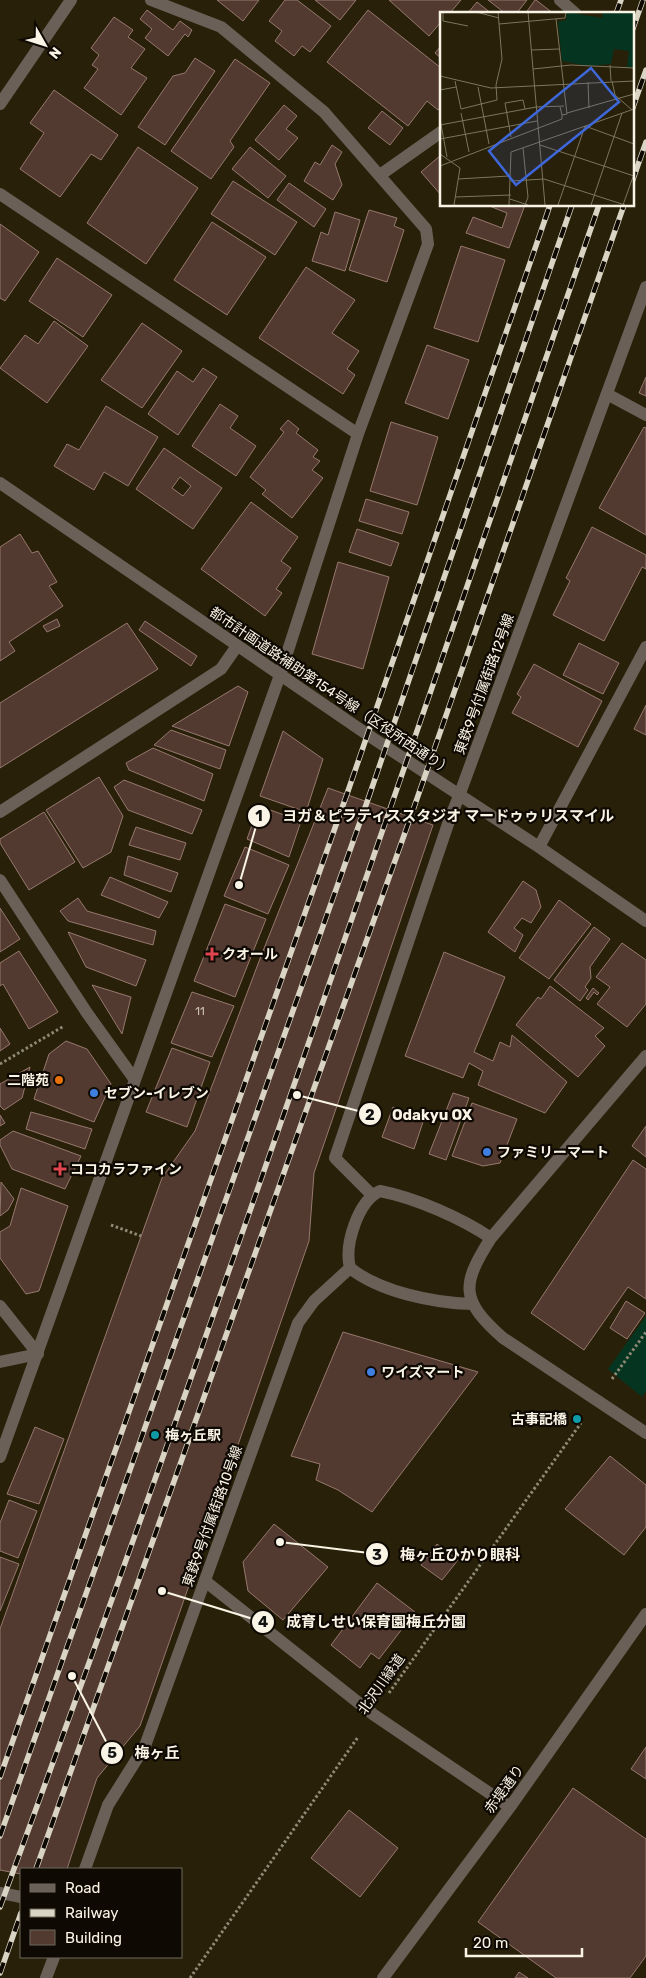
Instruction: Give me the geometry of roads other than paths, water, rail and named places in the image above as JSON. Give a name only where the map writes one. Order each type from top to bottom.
[{"type":"street","points":[[0,104],[71,0]]},
{"type":"street","points":[[0,1457],[280,675],[358,434],[428,244],[426,229],[324,112],[221,27],[166,2],[151,0]]},
{"type":"street","points":[[560,0],[574,12]]},
{"type":"street","points":[[380,175],[440,133]]},
{"type":"street","points":[[0,194],[358,434]]},
{"type":"street","name":"東鉄9号付属街路12号線","points":[[372,1195],[335,1158],[446,830],[646,287]]},
{"type":"street","points":[[607,394],[646,415]]},
{"type":"street","name":"都市計画道路補助第154号線（区役所西通り）","points":[[0,483],[237,646],[646,921]]},
{"type":"street","points":[[0,812],[221,669],[237,646]]},
{"type":"street","points":[[539,848],[646,647]]},
{"type":"street","points":[[0,880],[86,1013],[135,1080]]},
{"type":"street","points":[[646,1056],[491,1238],[474,1264],[469,1292],[472,1304],[484,1321],[503,1338],[646,1434]]},
{"type":"street","points":[[472,1304],[456,1303],[399,1291],[361,1277],[350,1268],[348,1251],[356,1223],[362,1207],[372,1195],[380,1191],[451,1215],[470,1224],[491,1238]]},
{"type":"street","name":"東鉄9号付属街路10号線","points":[[85,1868],[108,1805],[145,1746],[298,1323],[314,1301],[350,1268]]},
{"type":"street","points":[[0,1306],[38,1354]]},
{"type":"street","points":[[0,1362],[38,1354]]},
{"type":"street","points":[[205,1581],[374,1715],[510,1807]]},
{"type":"street","name":"赤堤通り","points":[[383,1978],[510,1807],[646,1614]]},
{"type":"street","points":[[0,1893],[20,1897]]},
{"type":"street","points":[[46,1978],[54,1958]]},
{"type":"railway","points":[[617,12],[621,0]]},
{"type":"railway","points":[[634,25],[643,0]]},
{"type":"railway","points":[[634,104],[646,70]]},
{"type":"railway","points":[[634,176],[646,142]]},
{"type":"railway","points":[[0,1777],[348,791],[550,206]]},
{"type":"railway","points":[[0,1836],[366,805],[572,206]]},
{"type":"railway","points":[[0,1907],[229,1270],[599,206]]},
{"type":"railway","points":[[36,1868],[412,813],[624,206]]},
{"type":"railway","points":[[0,1973],[20,1916]]},
{"type":"place","name":"ヨガ＆ピラティススタジオ マードゥゥリスマイル","points":[[239,885]]},
{"type":"place","name":"クオール","points":[[212,954]]},
{"type":"place","name":"二階苑","points":[[59,1080]]},
{"type":"place","name":"セブン-イレブン","points":[[94,1093]]},
{"type":"place","name":"Odakyu OX","points":[[297,1095]]},
{"type":"place","name":"ファミリーマート","points":[[487,1152]]},
{"type":"place","name":"ココカラファイン","points":[[60,1169]]},
{"type":"place","name":"ワイズマート","points":[[371,1372]]},
{"type":"place","name":"古事記橋","points":[[577,1419]]},
{"type":"place","name":"梅ヶ丘駅","points":[[155,1435]]},
{"type":"place","name":"梅ヶ丘ひかり眼科","points":[[280,1542]]},
{"type":"place","name":"成育しせい保育園梅丘分園","points":[[162,1591]]},
{"type":"place","name":"梅ヶ丘","points":[[72,1676]]}]
